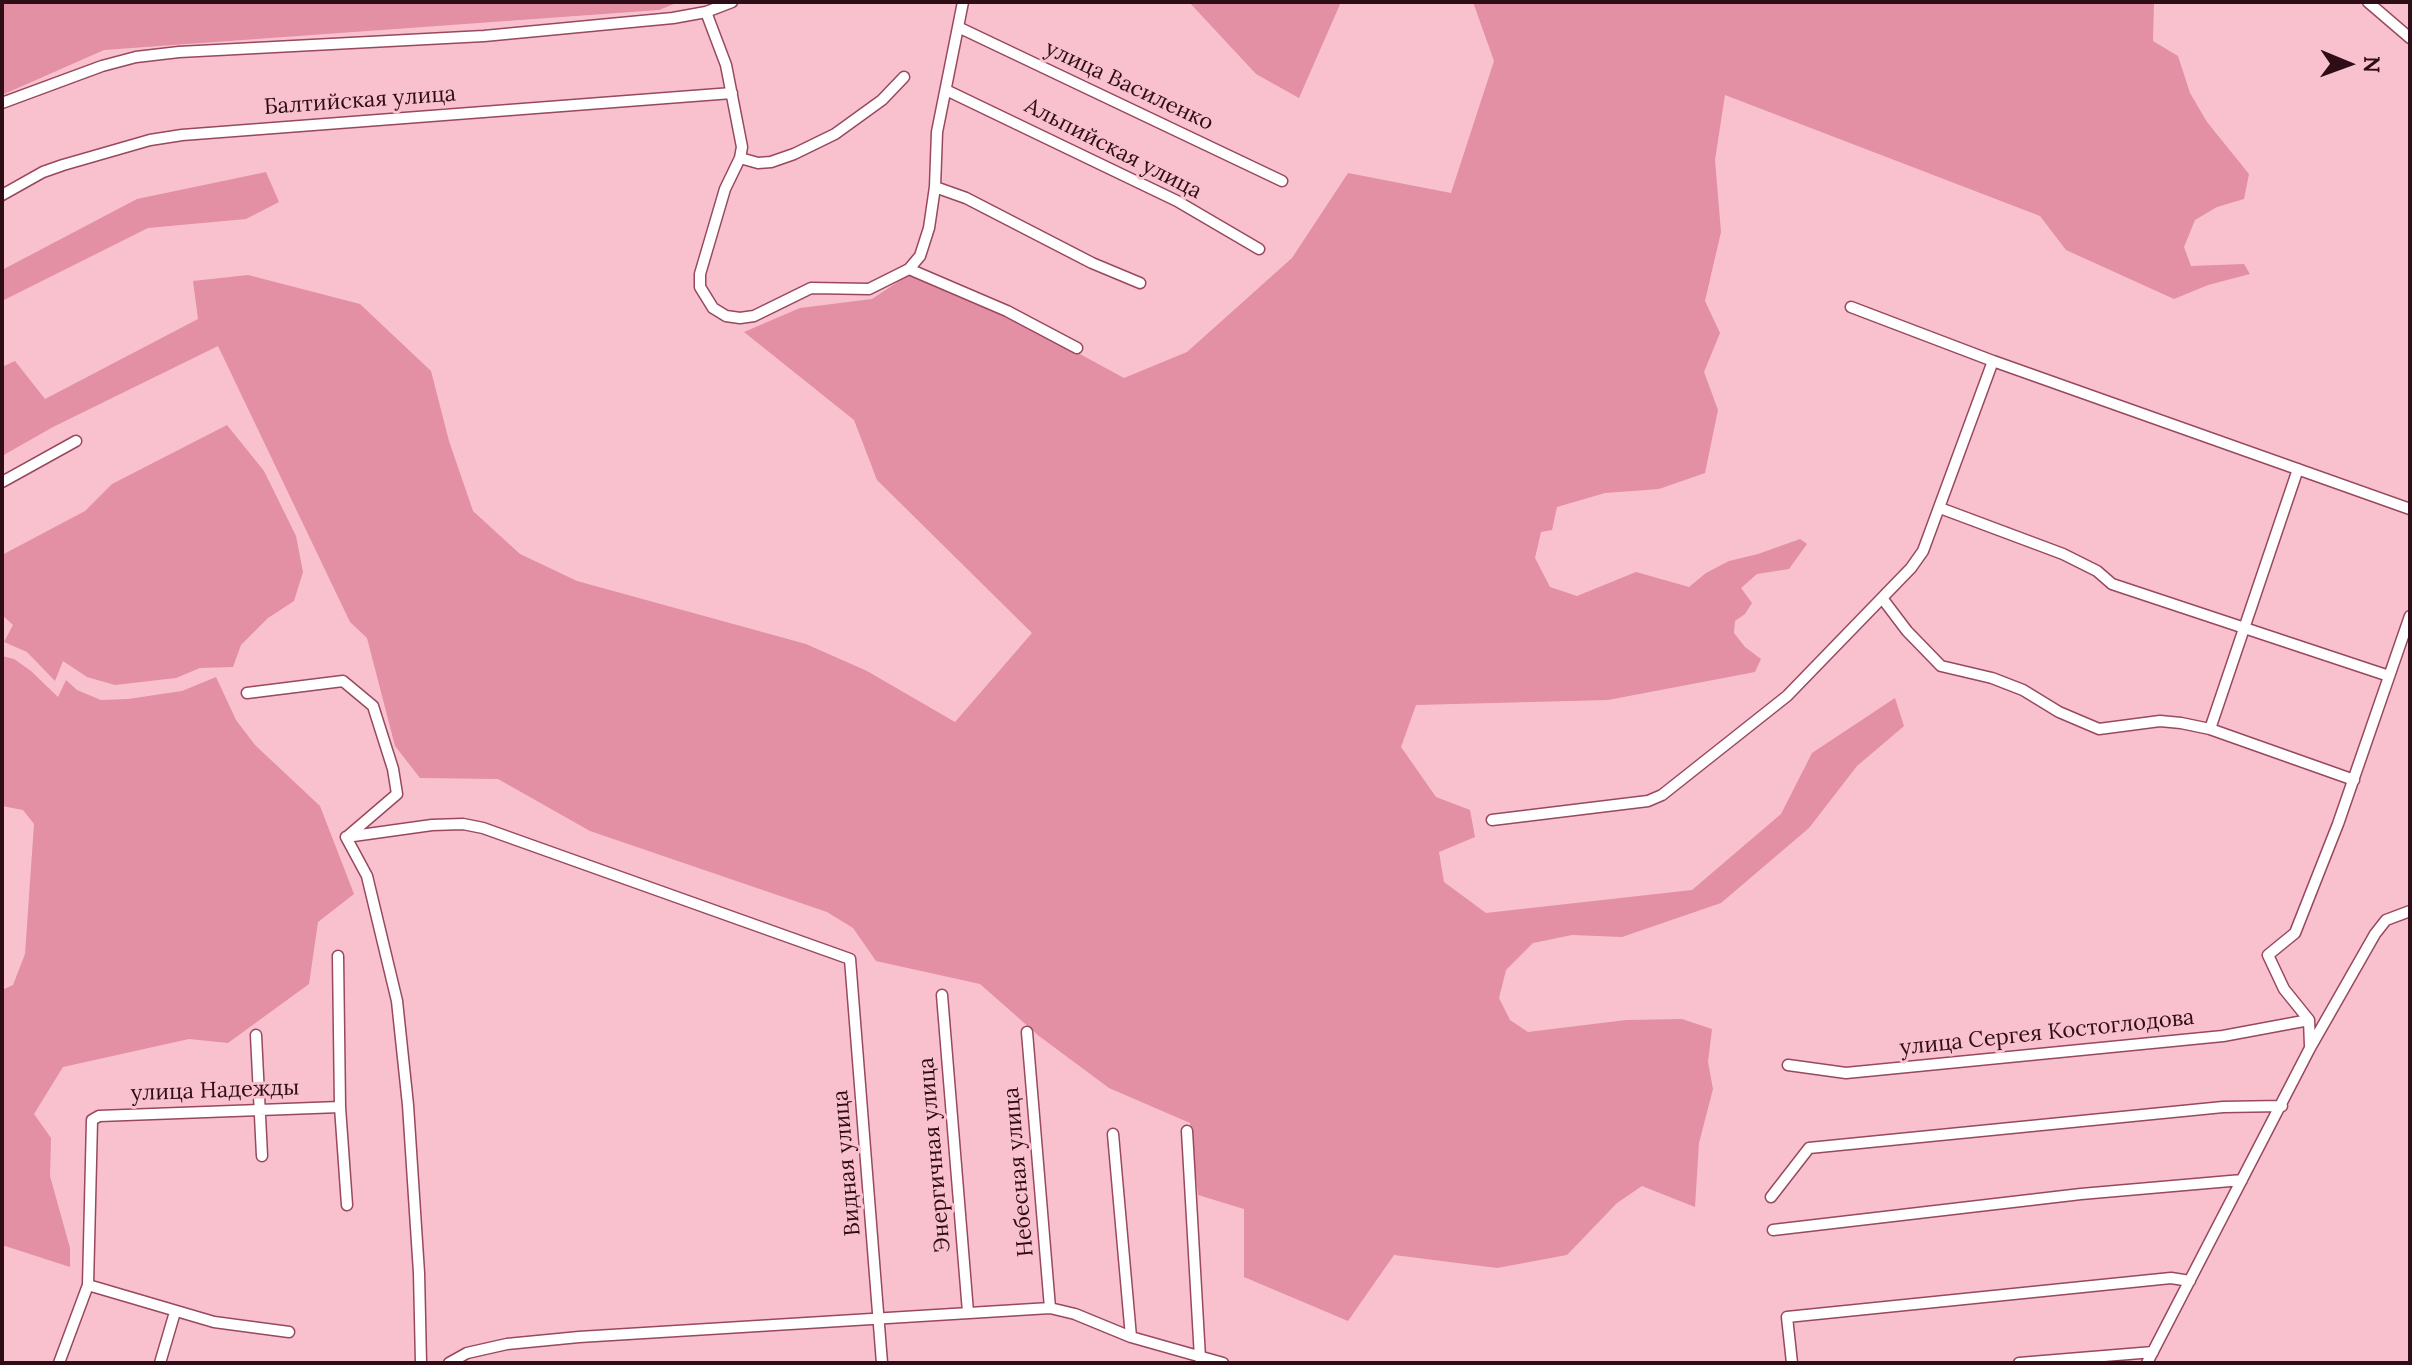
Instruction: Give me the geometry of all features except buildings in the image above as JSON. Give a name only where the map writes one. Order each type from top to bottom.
[{"type":"street","points":[[2,103],[102,66],[136,57],[179,52],[484,36],[706,12],[732,2]]},
{"type":"street","points":[[706,12],[722,51],[741,134],[740,158],[728,178],[700,274],[700,287],[713,308],[726,316],[740,318],[754,316],[811,288],[869,289],[909,269],[926,243],[935,187],[936,142],[963,2]]},
{"type":"street","points":[[2368,2],[2410,38]]},
{"type":"street","name":"улица Василенко","points":[[958,27],[1282,181]]},
{"type":"street","points":[[740,158],[758,163],[771,162],[835,134],[882,100],[904,77]]},
{"type":"street","name":"Альпийская улица","points":[[946,90],[1177,201],[1259,249]]},
{"type":"street","name":"Балтийская улица","points":[[2,195],[63,165],[150,140],[182,135],[732,93]]},
{"type":"street","points":[[935,187],[966,198],[1092,263],[1140,283]]},
{"type":"street","points":[[909,269],[1007,311],[1077,348]]},
{"type":"street","points":[[1851,307],[1993,361],[2410,509]]},
{"type":"street","points":[[1492,820],[1648,801],[1662,795],[1770,712],[1911,568],[1923,551],[1993,361]]},
{"type":"street","points":[[2,482],[76,441]]},
{"type":"street","points":[[2210,729],[2298,469]]},
{"type":"street","points":[[1940,508],[2063,554],[2097,571],[2112,584],[2389,676]]},
{"type":"street","points":[[1882,598],[1907,631],[1941,666],[1992,678],[2023,690],[2059,712],[2099,729],[2160,721],[2210,729],[2354,780]]},
{"type":"street","points":[[2310,1048],[2309,1020],[2284,989],[2268,955],[2295,933],[2354,780],[2410,616]]},
{"type":"street","points":[[247,693],[343,681],[373,706],[393,769],[397,794],[346,837],[367,876],[397,1001],[408,1105],[419,1273],[421,1363]]},
{"type":"street","name":"Видная улица","points":[[346,837],[432,825],[463,824],[483,828],[850,959],[882,1363]]},
{"type":"street","points":[[2147,1363],[2310,1048],[2375,934],[2386,920],[2410,911]]},
{"type":"street","points":[[338,956],[340,1107],[347,1205]]},
{"type":"street","name":"Энергичная улица","points":[[942,995],[968,1312]]},
{"type":"street","name":"улица Сергея Костоглодова","points":[[1788,1065],[1846,1073],[2223,1036],[2309,1020]]},
{"type":"street","name":"Небесная улица","points":[[1027,1032],[1050,1308]]},
{"type":"street","points":[[256,1035],[262,1156]]},
{"type":"street","points":[[1771,1197],[1809,1148],[2223,1107],[2282,1106]]},
{"type":"street","name":"улица Надежды","points":[[88,1285],[92,1120],[99,1116],[340,1107]]},
{"type":"street","points":[[1187,1131],[1200,1358]]},
{"type":"street","points":[[1113,1134],[1131,1337]]},
{"type":"street","points":[[1773,1230],[2081,1194],[2242,1180]]},
{"type":"street","points":[[1792,1363],[1787,1317],[2171,1278],[2190,1281]]},
{"type":"street","points":[[59,1363],[88,1285],[214,1322],[289,1332]]},
{"type":"street","points":[[449,1363],[467,1353],[507,1344],[1050,1308],[1075,1314],[1131,1337],[1223,1363]]},
{"type":"street","points":[[160,1363],[175,1312]]},
{"type":"street","points":[[2019,1363],[2153,1352]]},
{"type":"shaded area","points":[[2,2],[679,2],[659,10],[104,50],[2,95]]},
{"type":"shaded area","points":[[1189,2],[1341,2],[1299,98],[1256,74]]},
{"type":"shaded area","points":[[1473,2],[2154,2],[2153,41],[2178,56],[2190,93],[2207,122],[2249,174],[2244,199],[2217,207],[2195,220],[2184,247],[2191,266],[2244,264],[2250,274],[2208,285],[2174,299],[2066,250],[2040,216],[1725,95],[1715,160],[1721,232],[1705,301],[1720,333],[1704,372],[1718,410],[1705,473],[1659,489],[1605,493],[1557,507],[1552,530],[1541,532],[1535,558],[1550,587],[1577,596],[1636,572],[1689,587],[1706,573],[1729,561],[1800,539],[1807,544],[1789,569],[1757,574],[1741,588],[1752,603],[1745,614],[1735,621],[1734,633],[1745,647],[1761,659],[1755,672],[1608,700],[1416,705],[1401,747],[1436,797],[1470,810],[1475,837],[1439,852],[1444,882],[1486,913],[1692,890],[1781,814],[1812,753],[1895,698],[1904,726],[1857,766],[1809,828],[1721,903],[1622,937],[1572,935],[1533,943],[1506,970],[1499,998],[1510,1020],[1528,1032],[1626,1020],[1682,1019],[1712,1029],[1708,1062],[1713,1089],[1699,1143],[1695,1207],[1642,1186],[1617,1203],[1567,1255],[1497,1268],[1394,1255],[1348,1321],[1244,1277],[1244,1209],[1198,1195],[1190,1123],[1109,1088],[1039,1036],[980,984],[876,961],[853,928],[827,912],[590,831],[498,779],[420,778],[395,746],[367,638],[350,622],[218,346],[53,427],[2,456],[2,367],[15,361],[45,399],[198,319],[193,281],[248,275],[360,304],[431,371],[449,441],[473,511],[520,554],[577,581],[806,644],[867,671],[955,722],[1032,633],[877,480],[854,420],[744,332],[800,308],[872,299],[920,267],[1124,378],[1187,352],[1292,258],[1348,173],[1451,193],[1494,61]]},
{"type":"shaded area","points":[[266,172],[279,202],[246,219],[148,228],[2,301],[2,270],[137,199]]},
{"type":"shaded area","points":[[227,425],[264,471],[296,536],[303,572],[294,601],[268,618],[241,645],[233,667],[200,668],[176,678],[115,685],[87,677],[63,661],[55,681],[27,652],[4,642],[13,625],[2,615],[2,555],[85,511],[112,484]]},
{"type":"shaded area","points":[[2,656],[14,659],[31,671],[58,697],[66,680],[77,690],[101,700],[182,691],[216,677],[236,720],[255,745],[320,806],[354,894],[318,922],[309,984],[228,1043],[189,1039],[63,1067],[34,1114],[51,1138],[50,1176],[70,1248],[70,1267],[2,1245],[2,990],[13,985],[25,954],[34,824],[23,810],[2,806]]}]
